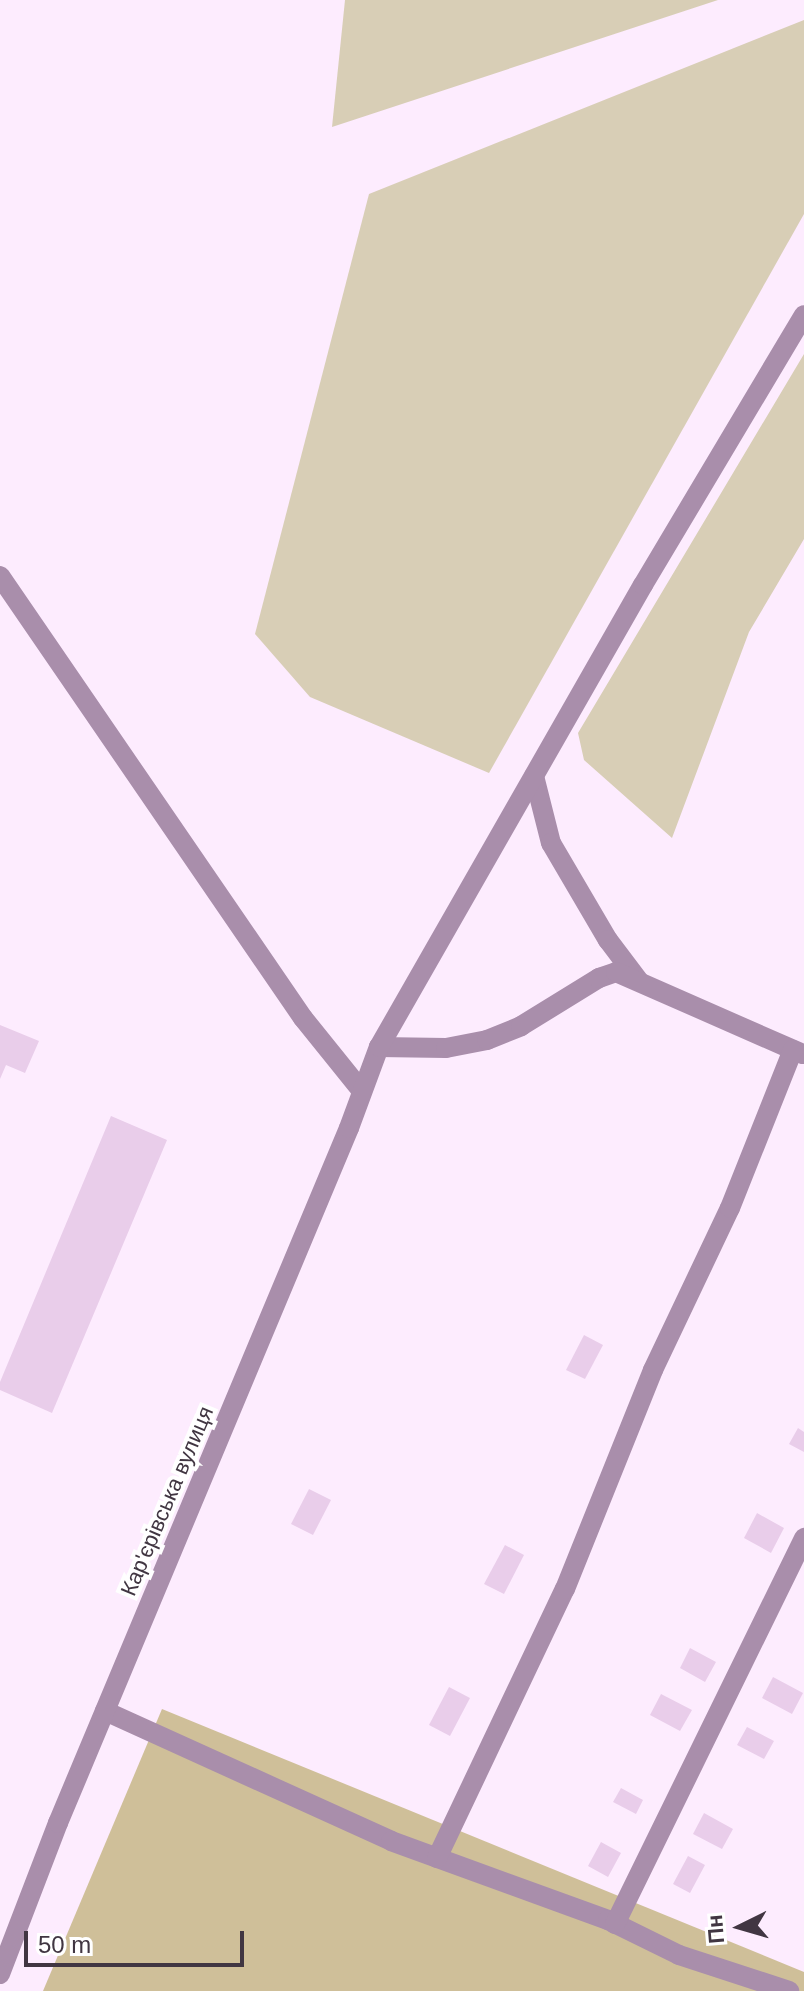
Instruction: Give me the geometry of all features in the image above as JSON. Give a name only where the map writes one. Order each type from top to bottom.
[{"type":"street","name":"Кар'єрівська вулиця","points":[[0,1974],[379,1047],[643,585],[804,315]]},
{"type":"street","points":[[0,576],[303,1018],[362,1091]]},
{"type":"street","points":[[534,776],[551,843],[608,940],[639,981]]},
{"type":"street","points":[[379,1047],[446,1048],[487,1040],[521,1026],[599,978],[616,972],[799,1052],[653,1370],[565,1589],[437,1858]]},
{"type":"street","points":[[615,1924],[804,1538]]},
{"type":"street","points":[[105,1711],[391,1841],[615,1924],[679,1955],[789,1991]]},
{"type":"shaded area","points":[[345,0],[718,0],[332,127]]},
{"type":"shaded area","points":[[804,20],[804,214],[489,773],[310,697],[255,634],[369,194]]},
{"type":"shaded area","points":[[804,354],[804,539],[749,632],[672,838],[584,760],[578,733]]},
{"type":"shaded area","points":[[162,1709],[804,1972],[804,1991],[43,1991]]},
{"type":"building","points":[[0,1025],[39,1041],[25,1073],[6,1065],[0,1079]]},
{"type":"building","points":[[111,1116],[167,1140],[52,1413],[0,1390],[0,1382]]},
{"type":"building","points":[[584,1335],[603,1345],[585,1379],[566,1370]]},
{"type":"building","points":[[798,1428],[804,1432],[804,1452],[789,1444]]},
{"type":"building","points":[[309,1489],[331,1500],[313,1535],[291,1524]]},
{"type":"building","points":[[757,1513],[784,1528],[771,1553],[744,1538]]},
{"type":"building","points":[[505,1545],[524,1555],[504,1594],[484,1584]]},
{"type":"building","points":[[690,1648],[716,1662],[705,1682],[680,1668]]},
{"type":"building","points":[[773,1677],[803,1693],[792,1714],[762,1698]]},
{"type":"building","points":[[449,1687],[470,1698],[450,1736],[429,1725]]},
{"type":"building","points":[[661,1694],[692,1710],[680,1731],[650,1715]]},
{"type":"building","points":[[747,1727],[774,1741],[764,1759],[737,1745]]},
{"type":"building","points":[[621,1788],[643,1800],[636,1814],[613,1802]]},
{"type":"building","points":[[704,1813],[733,1829],[722,1849],[693,1834]]},
{"type":"building","points":[[601,1842],[621,1853],[608,1877],[588,1866]]},
{"type":"building","points":[[688,1856],[705,1865],[690,1893],[673,1884]]}]
